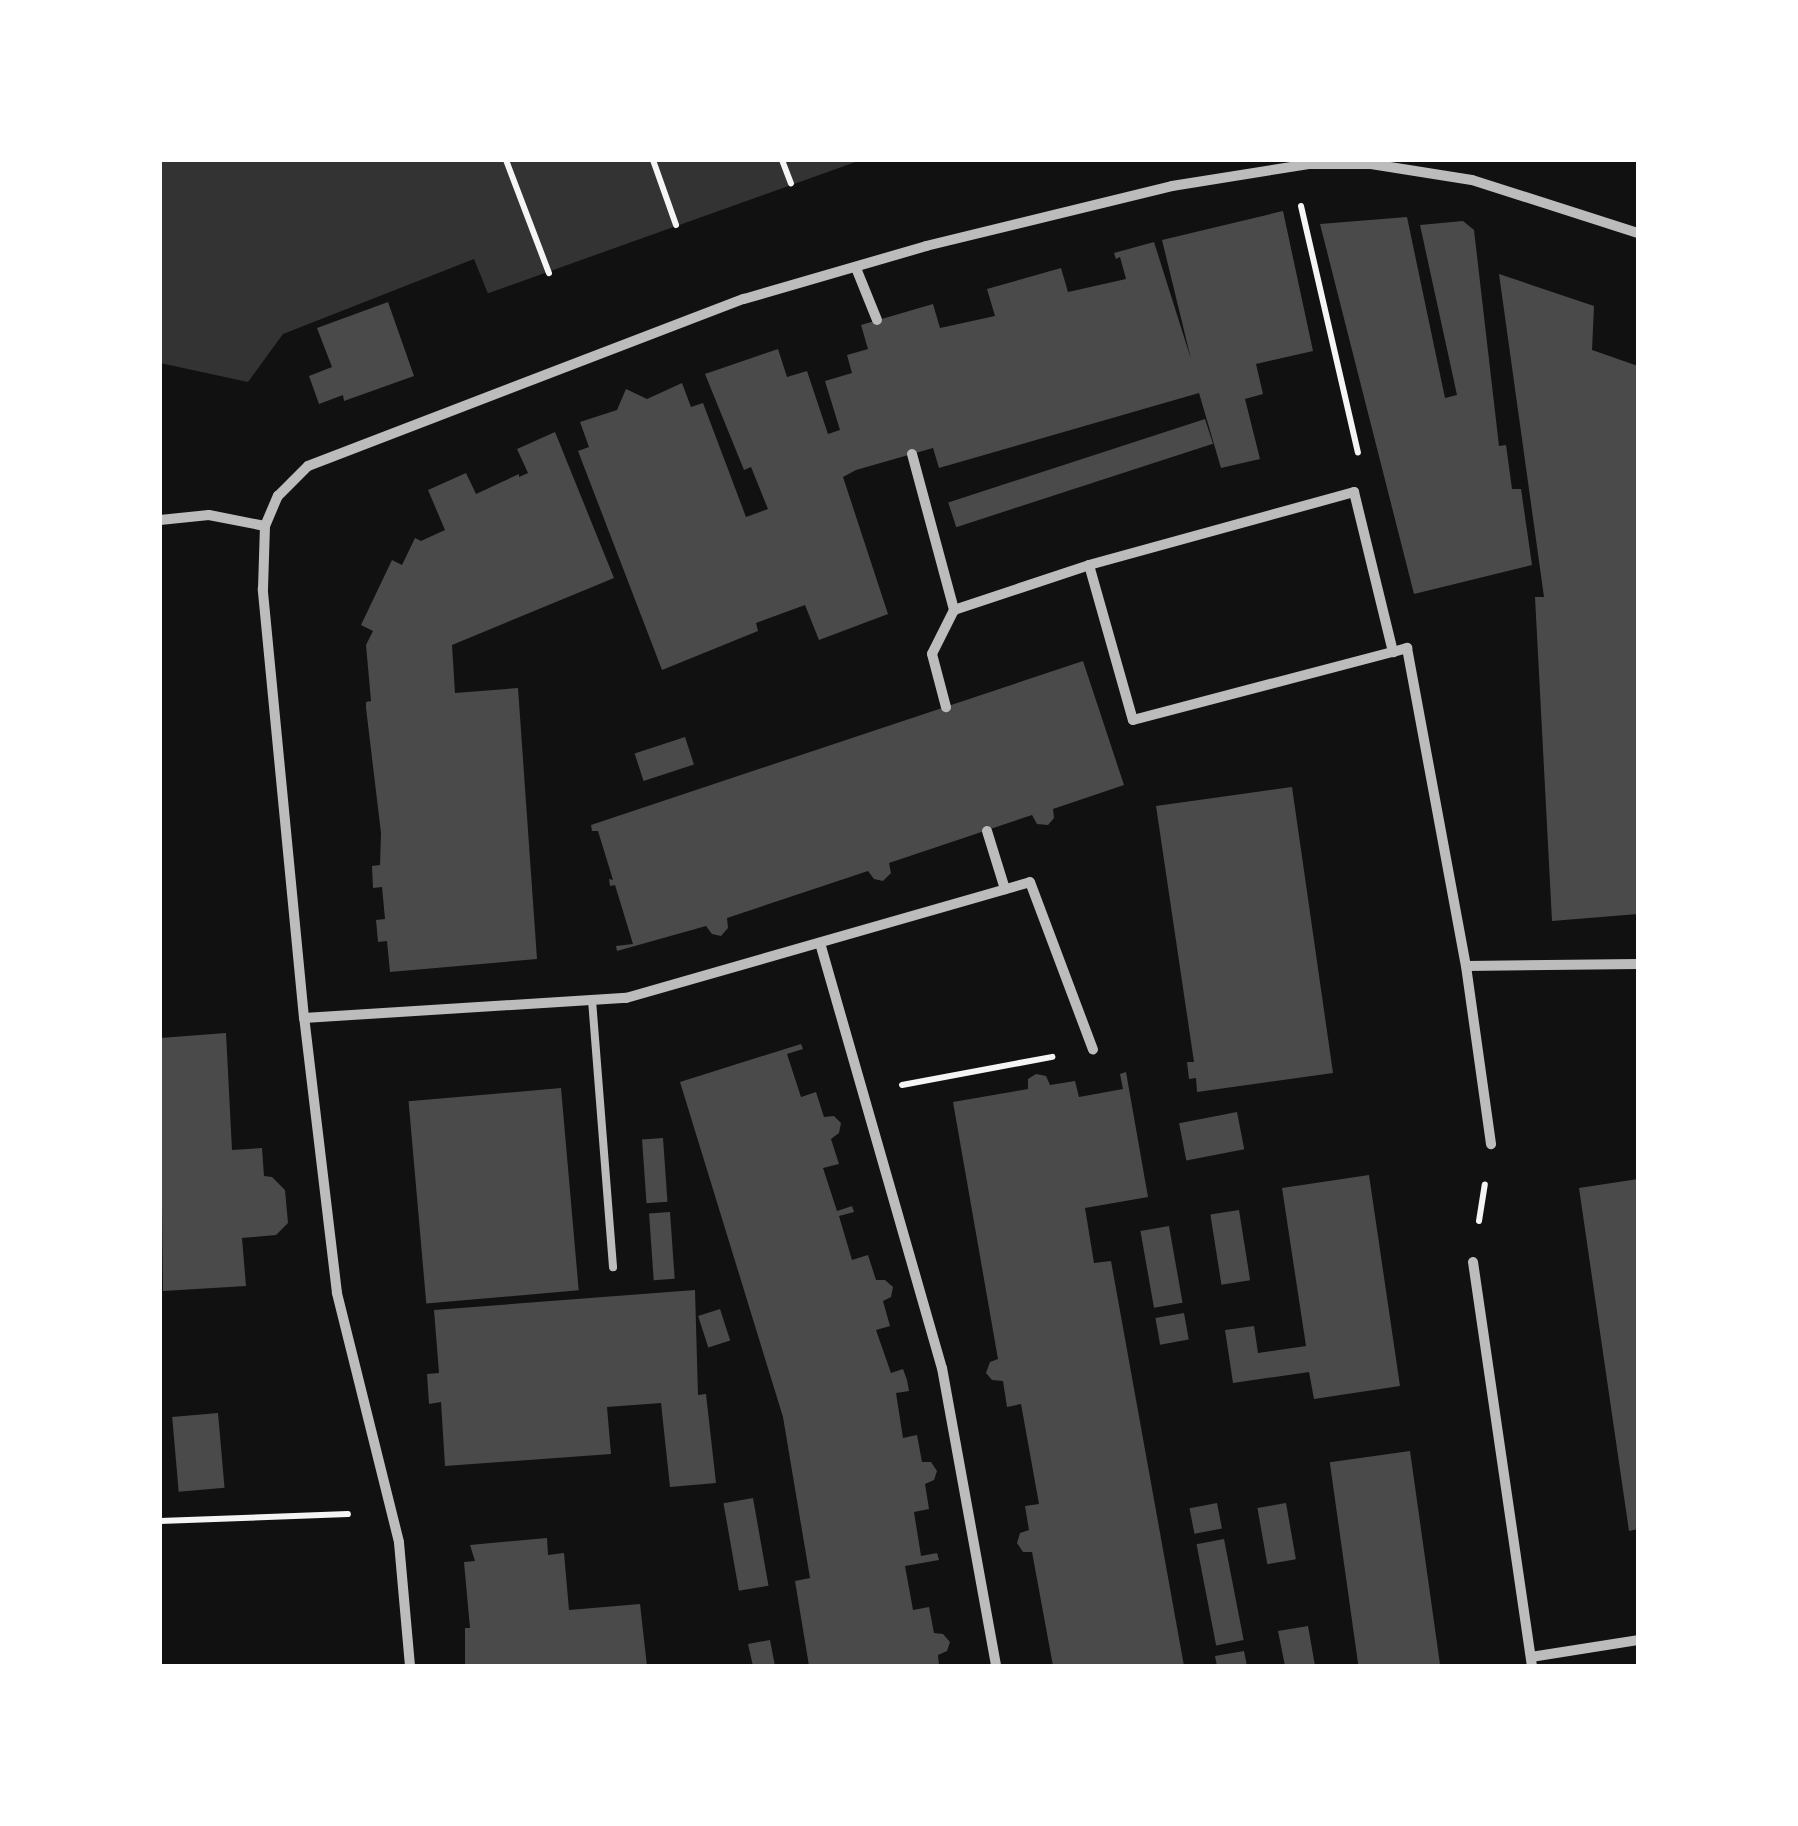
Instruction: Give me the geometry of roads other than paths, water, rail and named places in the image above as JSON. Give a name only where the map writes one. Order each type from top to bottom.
[{"type":"street","points":[[410,1666],[400,1552],[337,1293],[304,1018],[263,589],[266,526],[278,496],[308,466],[744,299],[926,246],[1172,186],[1292,166],[1371,164],[1472,180],[1638,233]]},
{"type":"street","points":[[856,268],[877,320]]},
{"type":"street","points":[[912,454],[954,610],[932,654],[946,706]]},
{"type":"street","points":[[954,610],[1089,565],[1354,492],[1393,652]]},
{"type":"street","points":[[160,520],[209,514],[266,526]]},
{"type":"street","points":[[1089,565],[1133,720],[1407,648],[1466,966],[1491,1144]]},
{"type":"street","points":[[987,832],[1005,889]]},
{"type":"street","points":[[304,1018],[626,998],[1030,882],[1092,1050]]},
{"type":"street","points":[[820,943],[942,1368],[996,1666]]},
{"type":"street","points":[[1466,966],[1638,964]]},
{"type":"street","points":[[1473,1262],[1531,1662],[1638,1640]]},
{"type":"lane","points":[[592,1000],[613,1267]]}]
